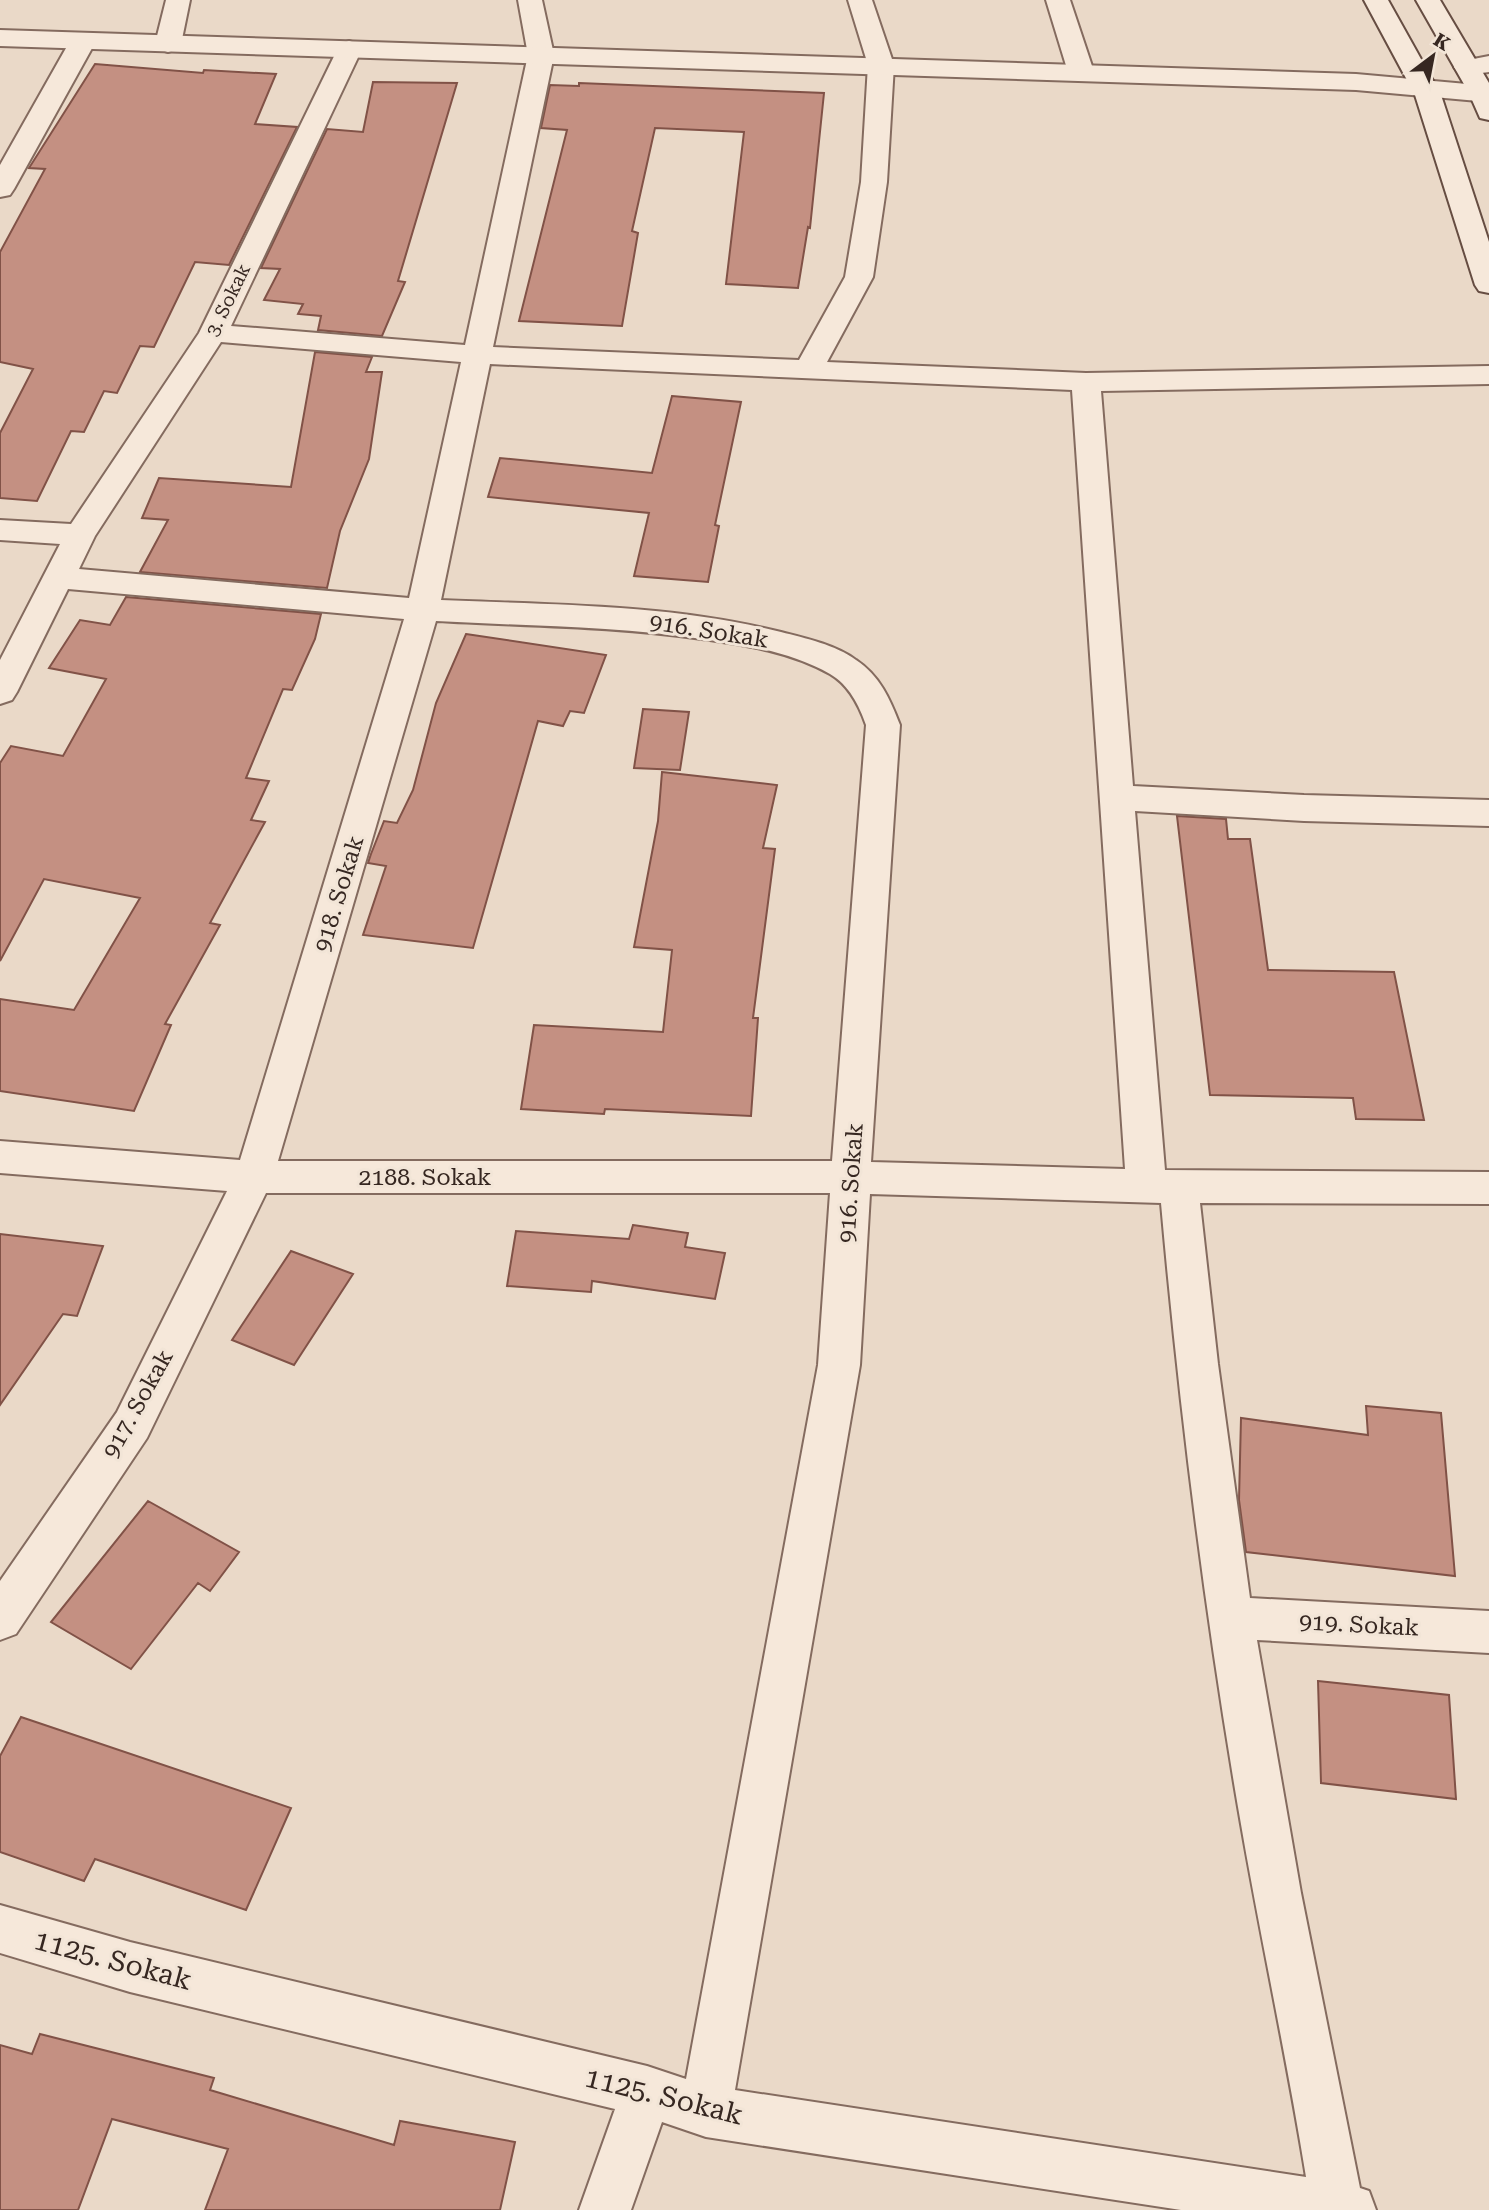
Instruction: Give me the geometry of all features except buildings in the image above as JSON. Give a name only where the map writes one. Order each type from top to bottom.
[{"type":"street","points":[[168,44],[178,0]]},
{"type":"street","points":[[423,610],[541,55],[530,0]]},
{"type":"street","points":[[808,370],[859,277],[874,181],[881,65],[860,0]]},
{"type":"street","points":[[1058,0],[1081,72]]},
{"type":"street","points":[[1376,0],[1423,86],[1449,154],[1489,285]]},
{"type":"street","points":[[0,38],[881,65],[1423,86],[1487,100],[1478,65],[1428,0]]},
{"type":"street","points":[[1,187],[83,41]]},
{"type":"street","name":"3. Sokak","points":[[80,535],[213,333],[349,49]]},
{"type":"street","points":[[213,333],[478,355],[1086,382],[1489,375]]},
{"type":"street","points":[[1086,382],[1116,797],[1163,1186],[1189,1309],[1230,1618],[1276,1894],[1342,2210]]},
{"type":"street","points":[[0,530],[80,535],[0,692]]},
{"type":"street","name":"916. Sokak","points":[[60,578],[423,610],[654,621],[746,634],[798,647],[844,667],[872,694],[883,726],[839,1365],[706,2111]]},
{"type":"street","name":"918. Sokak","points":[[254,1177],[423,610]]},
{"type":"street","points":[[1116,797],[1290,807],[1489,813]]},
{"type":"street","name":"2188. Sokak","points":[[0,1157],[254,1177],[851,1177],[1163,1186],[1489,1188]]},
{"type":"street","name":"917. Sokak","points":[[0,1619],[132,1425],[254,1177]]},
{"type":"street","name":"919. Sokak","points":[[1230,1618],[1489,1632]]},
{"type":"street","name":"1125. Sokak","points":[[0,1929],[131,1967],[647,2091],[706,2111],[1342,2210]]},
{"type":"street","points":[[604,2210],[647,2091]]}]
